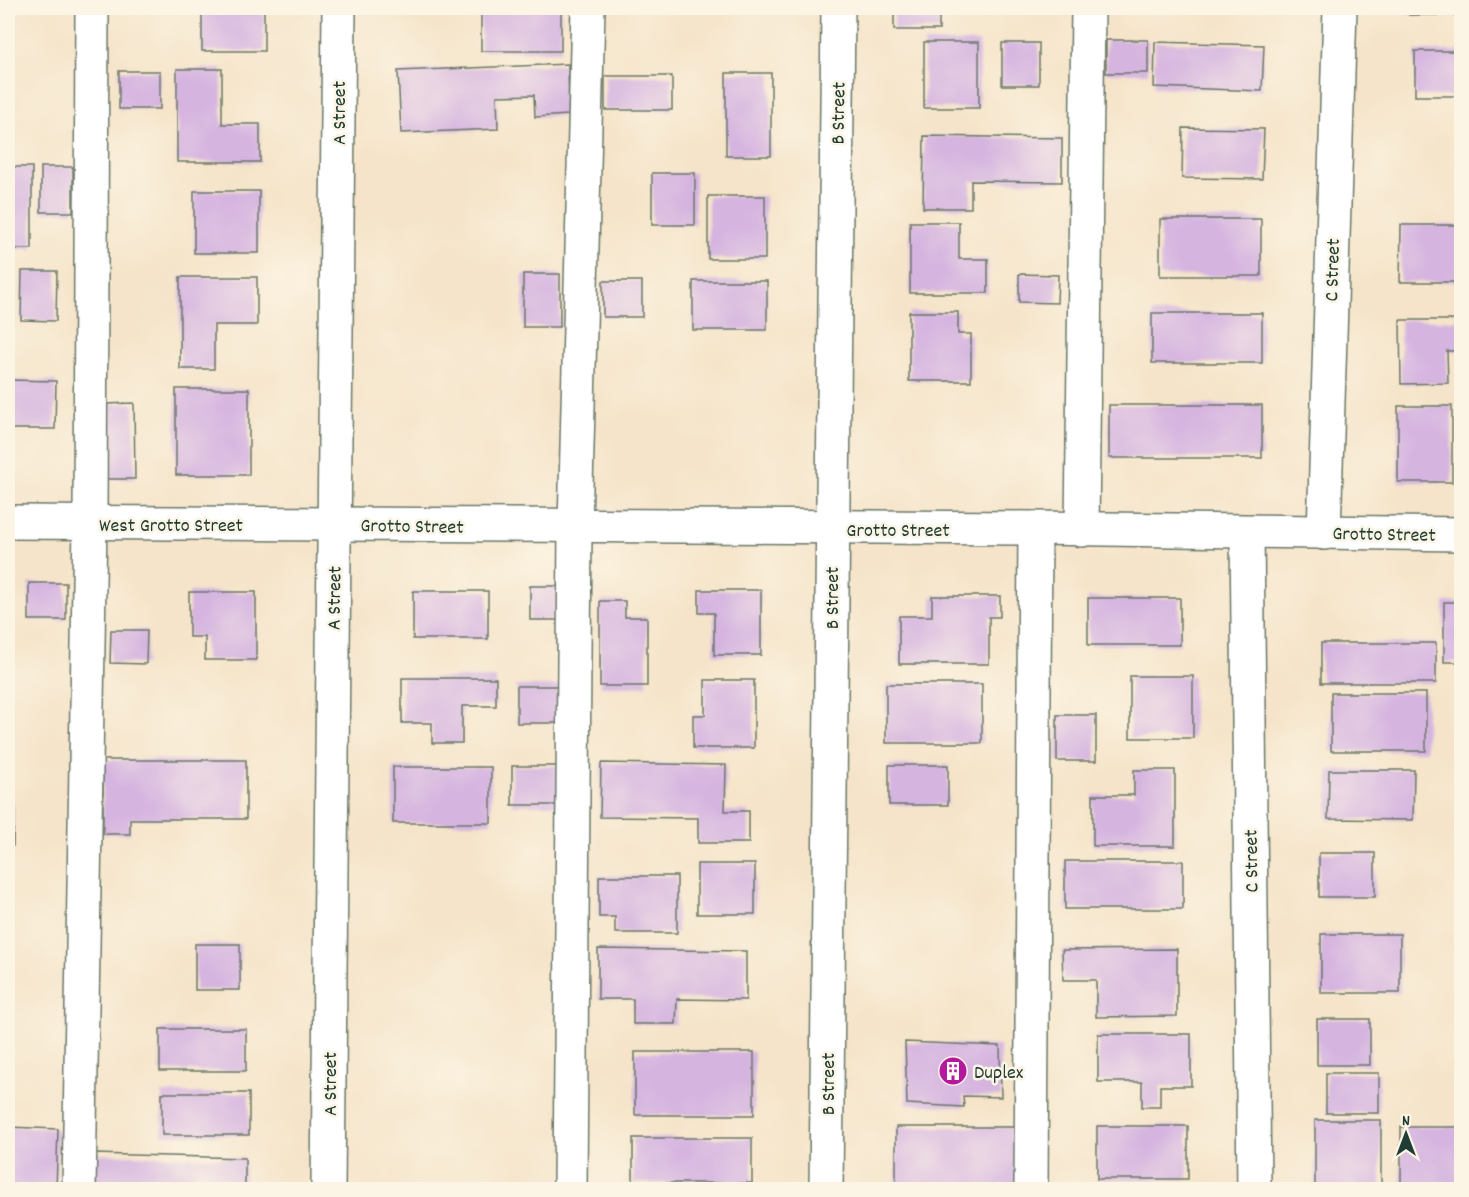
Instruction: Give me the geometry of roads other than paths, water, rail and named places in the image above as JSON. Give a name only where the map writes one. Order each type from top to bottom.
[{"type":"street","points":[[79,1190],[90,523],[92,8]]},
{"type":"street","name":"A Street","points":[[328,1190],[339,8]]},
{"type":"street","points":[[570,1190],[575,527],[588,8]]},
{"type":"street","name":"B Street","points":[[826,1190],[838,8]]},
{"type":"street","points":[[1083,530],[1088,8]]},
{"type":"street","name":"C Street","points":[[1324,533],[1340,8]]},
{"type":"street","name":"West Grotto Street","points":[[8,522],[335,525]]},
{"type":"street","name":"Grotto Street","points":[[335,525],[832,529],[1035,528],[1461,534]]},
{"type":"street","points":[[1030,1190],[1035,528]]},
{"type":"street","name":"C Street","points":[[1247,532],[1254,1190]]},
{"type":"place","name":"Duplex","points":[[953,1071]]}]
